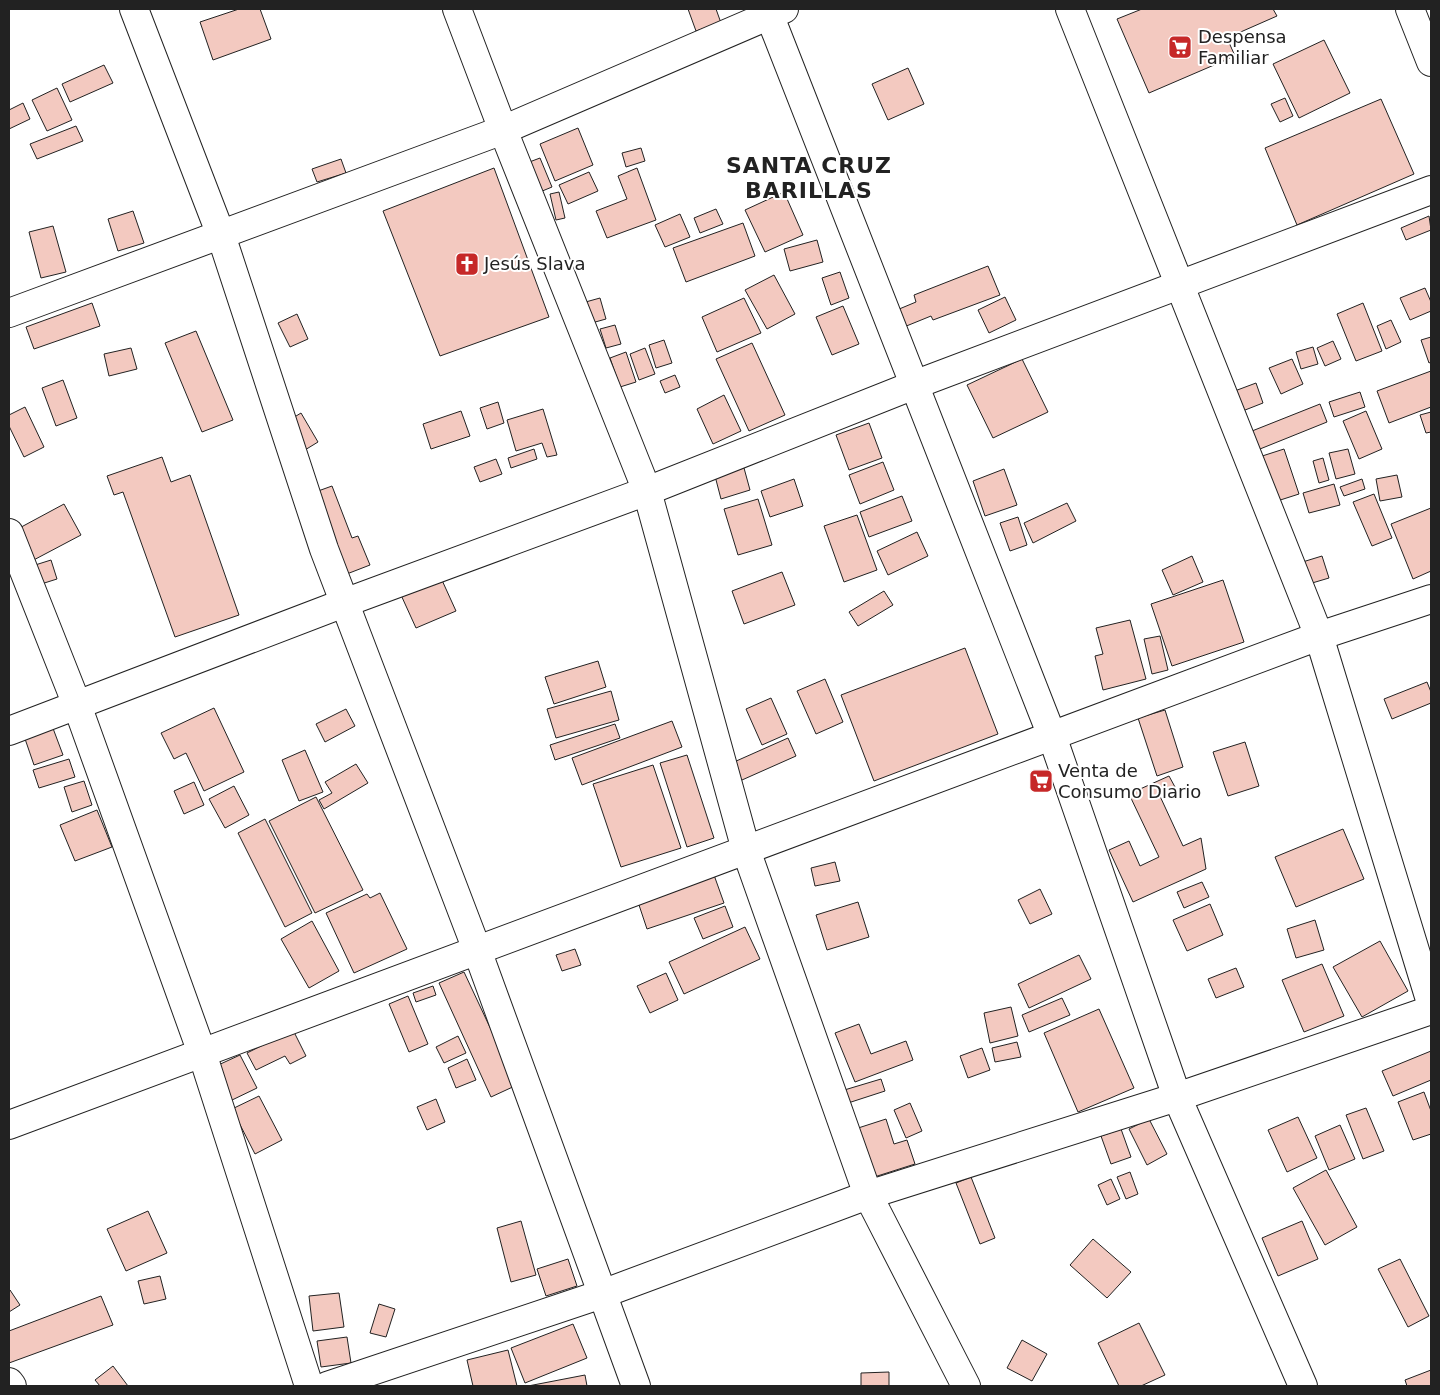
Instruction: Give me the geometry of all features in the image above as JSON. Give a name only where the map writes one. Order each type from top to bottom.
[{"type":"street","points":[[134,9],[221,236],[324,549],[477,950],[636,1386]]},
{"type":"street","points":[[457,9],[647,492],[746,850],[868,1195],[966,1386]]},
{"type":"street","points":[[1070,9],[1319,636],[1431,1003]]},
{"type":"street","points":[[1410,9],[1431,62]]},
{"type":"street","points":[[9,313],[503,130],[773,11],[914,385],[1052,736],[1177,1097],[1303,1386]]},
{"type":"street","points":[[9,730],[344,603],[647,492],[914,385],[1431,190]]},
{"type":"street","points":[[9,533],[77,705],[202,1053],[309,1386]]},
{"type":"street","points":[[9,1125],[1319,636],[1431,599]]},
{"type":"street","points":[[327,1386],[602,1294],[868,1195],[1177,1097],[1431,1010]]},
{"type":"street","points":[[9,1382],[12,1386]]},
{"type":"building","points":[[239,9],[260,9],[271,39],[213,60],[200,22]]},
{"type":"building","points":[[688,9],[716,9],[721,23],[696,31]]},
{"type":"building","name":"Despensa Familiar","points":[[1142,9],[1273,9],[1277,16],[1227,38],[1235,56],[1149,93],[1117,19]]},
{"type":"building","points":[[1324,40],[1350,93],[1299,118],[1273,64]]},
{"type":"building","points":[[104,65],[113,83],[70,102],[62,84]]},
{"type":"building","points":[[908,68],[924,104],[888,120],[872,84]]},
{"type":"building","points":[[57,88],[72,120],[47,131],[32,100]]},
{"type":"building","points":[[1285,98],[1293,116],[1280,122],[1271,104]]},
{"type":"building","points":[[1381,99],[1414,174],[1297,225],[1265,148]]},
{"type":"building","points":[[23,103],[30,119],[9,129],[9,110]]},
{"type":"building","points":[[76,126],[83,141],[37,159],[30,144]]},
{"type":"building","points":[[578,128],[593,165],[555,181],[540,144]]},
{"type":"building","points":[[641,148],[645,161],[626,167],[622,153]]},
{"type":"building","points":[[540,158],[552,187],[535,194],[524,164]]},
{"type":"building","points":[[341,159],[346,173],[317,182],[312,169]]},
{"type":"building","name":"Jesús Slava","points":[[494,168],[549,317],[440,356],[383,211]]},
{"type":"building","points":[[637,168],[656,220],[607,238],[596,211],[627,199],[618,176]]},
{"type":"building","points":[[589,172],[598,191],[568,204],[559,185]]},
{"type":"building","points":[[559,192],[565,218],[556,220],[550,194]]},
{"type":"building","points":[[784,192],[803,235],[765,252],[745,210]]},
{"type":"building","points":[[716,209],[723,224],[700,233],[694,218]]},
{"type":"building","points":[[133,211],[144,243],[118,251],[108,219]]},
{"type":"building","points":[[680,214],[690,237],[665,247],[655,225]]},
{"type":"building","points":[[1429,216],[1431,230],[1406,240],[1401,228]]},
{"type":"building","points":[[743,223],[755,256],[686,282],[673,248]]},
{"type":"building","points":[[53,226],[66,272],[41,278],[29,232]]},
{"type":"building","points":[[817,240],[823,262],[790,271],[784,249]]},
{"type":"building","points":[[988,266],[1000,295],[933,320],[931,316],[899,329],[892,312],[916,302],[914,295]]},
{"type":"building","points":[[840,272],[849,298],[831,305],[822,278]]},
{"type":"building","points":[[774,275],[795,314],[767,329],[745,290]]},
{"type":"building","points":[[1425,288],[1431,302],[1431,311],[1410,320],[1400,298]]},
{"type":"building","points":[[1005,297],[1016,320],[989,333],[978,310]]},
{"type":"building","points":[[600,298],[606,319],[588,324],[582,303]]},
{"type":"building","points":[[744,298],[761,333],[717,352],[702,317]]},
{"type":"building","points":[[92,303],[100,326],[34,349],[26,327]]},
{"type":"building","points":[[1363,303],[1382,351],[1356,361],[1337,314]]},
{"type":"building","points":[[843,306],[859,344],[832,355],[816,317]]},
{"type":"building","points":[[297,314],[308,339],[290,347],[278,323]]},
{"type":"building","points":[[1391,320],[1401,342],[1386,349],[1377,326]]},
{"type":"building","points":[[615,325],[621,344],[606,348],[600,329]]},
{"type":"building","points":[[196,331],[233,420],[202,432],[165,343]]},
{"type":"building","points":[[1431,337],[1431,362],[1429,363],[1421,340]]},
{"type":"building","points":[[664,340],[672,363],[656,368],[649,345]]},
{"type":"building","points":[[1333,341],[1341,359],[1325,366],[1317,348]]},
{"type":"building","points":[[752,343],[785,415],[749,431],[716,359]]},
{"type":"building","points":[[1313,347],[1318,364],[1301,369],[1296,352]]},
{"type":"building","points":[[131,348],[137,369],[109,376],[104,354]]},
{"type":"building","points":[[645,348],[655,374],[639,380],[630,354]]},
{"type":"building","points":[[626,352],[636,382],[620,387],[610,358]]},
{"type":"building","points":[[1022,359],[1048,412],[993,438],[967,385]]},
{"type":"building","points":[[1292,359],[1303,384],[1281,394],[1269,368]]},
{"type":"building","points":[[1431,371],[1431,407],[1389,423],[1377,391]]},
{"type":"building","points":[[675,375],[680,387],[665,393],[660,381]]},
{"type":"building","points":[[63,380],[77,418],[56,426],[42,388]]},
{"type":"building","points":[[1256,383],[1263,403],[1240,412],[1232,392]]},
{"type":"building","points":[[1360,392],[1365,407],[1334,417],[1329,402]]},
{"type":"building","points":[[724,395],[741,431],[713,444],[697,409]]},
{"type":"building","points":[[498,402],[504,423],[487,429],[480,408]]},
{"type":"building","points":[[1320,404],[1327,422],[1255,451],[1247,433]]},
{"type":"building","points":[[25,407],[44,447],[24,457],[9,426],[9,415]]},
{"type":"building","points":[[543,409],[557,455],[547,457],[542,443],[516,451],[507,420]]},
{"type":"building","points":[[461,411],[470,436],[431,449],[423,424]]},
{"type":"building","points":[[1366,411],[1382,449],[1359,459],[1343,421]]},
{"type":"building","points":[[1431,412],[1431,432],[1426,433],[1420,415]]},
{"type":"building","points":[[301,413],[318,442],[300,453],[283,424]]},
{"type":"building","points":[[869,423],[882,458],[849,470],[836,435]]},
{"type":"building","points":[[534,449],[537,459],[511,468],[508,458]]},
{"type":"building","points":[[1284,449],[1299,494],[1271,503],[1256,458]]},
{"type":"building","points":[[1348,449],[1355,474],[1336,479],[1329,453]]},
{"type":"building","points":[[162,457],[171,482],[190,475],[239,615],[175,637],[123,492],[114,495],[107,476]]},
{"type":"building","points":[[1323,458],[1329,480],[1319,483],[1313,461]]},
{"type":"building","points":[[496,459],[502,474],[480,482],[474,467]]},
{"type":"building","points":[[883,462],[894,490],[860,504],[849,475]]},
{"type":"building","points":[[744,468],[750,490],[721,499],[715,476]]},
{"type":"building","points":[[1004,469],[1017,505],[985,516],[973,481]]},
{"type":"building","points":[[1397,475],[1402,497],[1380,501],[1376,479]]},
{"type":"building","points":[[794,479],[803,506],[770,517],[761,491]]},
{"type":"building","points":[[1362,479],[1365,489],[1344,496],[1340,487]]},
{"type":"building","points":[[1334,484],[1340,505],[1309,513],[1303,493]]},
{"type":"building","points":[[332,486],[352,538],[358,536],[370,565],[339,577],[307,495]]},
{"type":"building","points":[[1374,494],[1392,538],[1372,546],[1353,502]]},
{"type":"building","points":[[902,496],[912,521],[869,537],[860,512]]},
{"type":"building","points":[[758,499],[772,545],[738,555],[724,509]]},
{"type":"building","points":[[1067,503],[1076,521],[1033,543],[1024,523]]},
{"type":"building","points":[[64,504],[81,535],[28,563],[12,532]]},
{"type":"building","points":[[1431,508],[1431,571],[1413,579],[1391,524]]},
{"type":"building","points":[[857,515],[877,570],[844,582],[824,526]]},
{"type":"building","points":[[1018,517],[1027,545],[1010,551],[1000,523]]},
{"type":"building","points":[[917,532],[928,556],[888,575],[877,551]]},
{"type":"building","points":[[1192,556],[1203,582],[1173,595],[1162,570]]},
{"type":"building","points":[[1322,556],[1329,578],[1302,586],[1296,564]]},
{"type":"building","points":[[51,560],[57,579],[38,585],[32,566]]},
{"type":"building","points":[[782,572],[795,605],[744,624],[732,591]]},
{"type":"building","points":[[441,578],[456,611],[416,628],[401,595]]},
{"type":"building","points":[[1223,580],[1244,642],[1172,666],[1151,604]]},
{"type":"building","points":[[884,591],[893,605],[858,626],[849,612]]},
{"type":"building","points":[[1130,620],[1146,679],[1103,690],[1095,656],[1103,654],[1096,628]]},
{"type":"building","points":[[1160,636],[1168,670],[1152,674],[1144,639]]},
{"type":"building","points":[[965,648],[998,734],[874,781],[841,695]]},
{"type":"building","points":[[598,661],[606,687],[554,704],[545,677]]},
{"type":"building","points":[[825,679],[843,722],[816,734],[797,691]]},
{"type":"building","points":[[1427,682],[1431,692],[1431,703],[1392,719],[1384,699]]},
{"type":"building","points":[[611,691],[619,720],[556,738],[547,709]]},
{"type":"building","points":[[771,698],[787,734],[762,745],[746,709]]},
{"type":"building","points":[[214,708],[244,772],[204,791],[186,753],[174,759],[161,733]]},
{"type":"building","points":[[346,709],[355,726],[325,742],[316,724]]},
{"type":"building","points":[[1165,710],[1183,767],[1157,776],[1138,718]]},
{"type":"building","points":[[672,721],[682,747],[582,785],[572,758]]},
{"type":"building","points":[[51,723],[63,755],[34,765],[23,733]]},
{"type":"building","points":[[615,724],[620,738],[555,760],[550,745]]},
{"type":"building","points":[[788,738],[796,756],[733,784],[725,766]]},
{"type":"building","points":[[1245,742],[1259,786],[1228,796],[1213,752]]},
{"type":"building","points":[[305,750],[323,792],[299,801],[282,760]]},
{"type":"building","points":[[687,755],[714,838],[687,847],[660,763]]},
{"type":"building","points":[[69,759],[75,777],[39,788],[33,770]]},
{"type":"building","points":[[356,764],[368,783],[324,809],[319,800],[332,793],[325,782]]},
{"type":"building","points":[[653,765],[681,848],[621,867],[593,784]]},
{"type":"building","points":[[1169,776],[1175,787],[1159,794],[1183,846],[1201,838],[1206,869],[1133,902],[1109,850],[1129,841],[1140,866],[1159,857],[1129,794]]},
{"type":"building","points":[[84,781],[92,805],[72,812],[64,787]]},
{"type":"building","points":[[194,782],[204,805],[184,814],[174,791]]},
{"type":"building","points":[[234,786],[249,815],[225,828],[209,799]]},
{"type":"building","points":[[316,797],[363,890],[315,913],[269,821]]},
{"type":"building","points":[[97,810],[112,847],[75,861],[60,825]]},
{"type":"building","points":[[265,819],[312,913],[285,927],[238,833]]},
{"type":"building","points":[[1343,829],[1364,879],[1296,907],[1275,857]]},
{"type":"building","points":[[835,862],[840,881],[815,886],[811,868]]},
{"type":"building","points":[[714,875],[724,903],[647,929],[638,902]]},
{"type":"building","points":[[1202,882],[1209,897],[1184,908],[1177,892]]},
{"type":"building","points":[[1040,889],[1052,914],[1030,924],[1018,900]]},
{"type":"building","points":[[380,893],[407,949],[354,973],[326,913],[367,894],[370,898]]},
{"type":"building","points":[[858,902],[869,937],[827,950],[816,915]]},
{"type":"building","points":[[1210,904],[1223,935],[1187,951],[1173,920]]},
{"type":"building","points":[[725,906],[733,927],[703,939],[694,918]]},
{"type":"building","points":[[1315,920],[1324,950],[1296,958],[1287,929]]},
{"type":"building","points":[[312,921],[339,971],[309,988],[281,939]]},
{"type":"building","points":[[745,927],[760,959],[684,994],[669,962]]},
{"type":"building","points":[[1380,941],[1408,991],[1362,1017],[1333,967]]},
{"type":"building","points":[[575,949],[581,965],[562,971],[556,955]]},
{"type":"building","points":[[1079,955],[1091,979],[1029,1008],[1018,984]]},
{"type":"building","points":[[1322,964],[1344,1016],[1304,1032],[1282,980]]},
{"type":"building","points":[[1236,968],[1244,987],[1216,998],[1208,979]]},
{"type":"building","points":[[464,972],[517,1085],[491,1097],[439,983]]},
{"type":"building","points":[[666,973],[678,1000],[650,1013],[637,986]]},
{"type":"building","points":[[433,986],[436,995],[416,1002],[413,993]]},
{"type":"building","points":[[408,996],[428,1044],[409,1052],[389,1004]]},
{"type":"building","points":[[1062,998],[1070,1015],[1029,1032],[1022,1015]]},
{"type":"building","points":[[1011,1007],[1018,1036],[990,1043],[984,1013]]},
{"type":"building","points":[[1099,1009],[1134,1088],[1078,1112],[1044,1033]]},
{"type":"building","points":[[859,1024],[871,1054],[906,1041],[913,1060],[855,1082],[835,1033]]},
{"type":"building","points":[[293,1030],[306,1056],[290,1064],[285,1056],[256,1070],[247,1053]]},
{"type":"building","points":[[458,1036],[466,1053],[444,1063],[436,1047]]},
{"type":"building","points":[[1017,1042],[1021,1057],[995,1062],[992,1048]]},
{"type":"building","points":[[982,1048],[990,1070],[968,1078],[960,1056]]},
{"type":"building","points":[[1431,1051],[1431,1080],[1393,1096],[1382,1071]]},
{"type":"building","points":[[240,1055],[257,1088],[230,1101],[214,1067]]},
{"type":"building","points":[[467,1059],[476,1080],[456,1088],[448,1068]]},
{"type":"building","points":[[881,1079],[885,1091],[845,1104],[841,1091]]},
{"type":"building","points":[[1424,1092],[1431,1111],[1431,1134],[1413,1140],[1398,1102]]},
{"type":"building","points":[[259,1096],[282,1140],[255,1154],[232,1109]]},
{"type":"building","points":[[436,1099],[445,1122],[427,1130],[417,1107]]},
{"type":"building","points":[[910,1103],[922,1131],[906,1138],[894,1110]]},
{"type":"building","points":[[1366,1108],[1384,1151],[1363,1159],[1346,1115]]},
{"type":"building","points":[[1298,1117],[1317,1158],[1287,1172],[1268,1130]]},
{"type":"building","points":[[886,1119],[894,1144],[907,1140],[915,1164],[868,1179],[852,1130]]},
{"type":"building","points":[[1149,1119],[1167,1154],[1147,1165],[1129,1129]]},
{"type":"building","points":[[1340,1125],[1355,1159],[1329,1170],[1315,1136]]},
{"type":"building","points":[[1121,1129],[1131,1157],[1111,1164],[1101,1136]]},
{"type":"building","points":[[1326,1170],[1357,1227],[1325,1245],[1293,1188]]},
{"type":"building","points":[[1130,1172],[1138,1194],[1126,1199],[1117,1177]]},
{"type":"building","points":[[971,1177],[995,1238],[980,1244],[956,1183]]},
{"type":"building","points":[[1111,1179],[1120,1199],[1107,1205],[1098,1185]]},
{"type":"building","points":[[148,1211],[167,1253],[126,1271],[107,1229]]},
{"type":"building","points":[[521,1221],[536,1275],[511,1282],[497,1228]]},
{"type":"building","points":[[1302,1221],[1318,1259],[1278,1276],[1262,1238]]},
{"type":"building","points":[[1093,1239],[1131,1272],[1107,1298],[1070,1265]]},
{"type":"building","points":[[568,1259],[577,1286],[546,1296],[537,1269]]},
{"type":"building","points":[[1400,1259],[1429,1316],[1408,1327],[1378,1269]]},
{"type":"building","points":[[160,1276],[166,1299],[144,1304],[138,1281]]},
{"type":"building","points":[[10,1290],[20,1305],[9,1312],[9,1292]]},
{"type":"building","points":[[339,1293],[344,1327],[313,1331],[309,1296]]},
{"type":"building","points":[[101,1296],[113,1325],[9,1363],[9,1331]]},
{"type":"building","points":[[379,1304],[395,1309],[386,1337],[370,1333]]},
{"type":"building","points":[[1139,1323],[1165,1375],[1141,1386],[1119,1386],[1098,1343]]},
{"type":"building","points":[[573,1324],[587,1358],[525,1383],[511,1348]]},
{"type":"building","points":[[347,1337],[351,1363],[321,1367],[317,1341]]},
{"type":"building","points":[[1022,1340],[1047,1354],[1032,1381],[1007,1368]]},
{"type":"building","points":[[508,1350],[517,1386],[473,1386],[467,1360]]},
{"type":"building","points":[[113,1366],[128,1386],[100,1386],[95,1380]]},
{"type":"building","points":[[1431,1370],[1431,1386],[1407,1386],[1405,1380]]},
{"type":"building","points":[[889,1372],[889,1386],[861,1386],[861,1373]]},
{"type":"building","points":[[585,1375],[587,1386],[528,1386]]},
{"type":"place","name":"Despensa Familiar","points":[[1180,47]]},
{"type":"place","name":"Jesús Slava","points":[[467,264]]},
{"type":"place","name":"Venta de Consumo Diario","points":[[1041,781]]},
{"type":"district","name":"SANTA CRUZ BARILLAS","points":[[809,178]]}]
